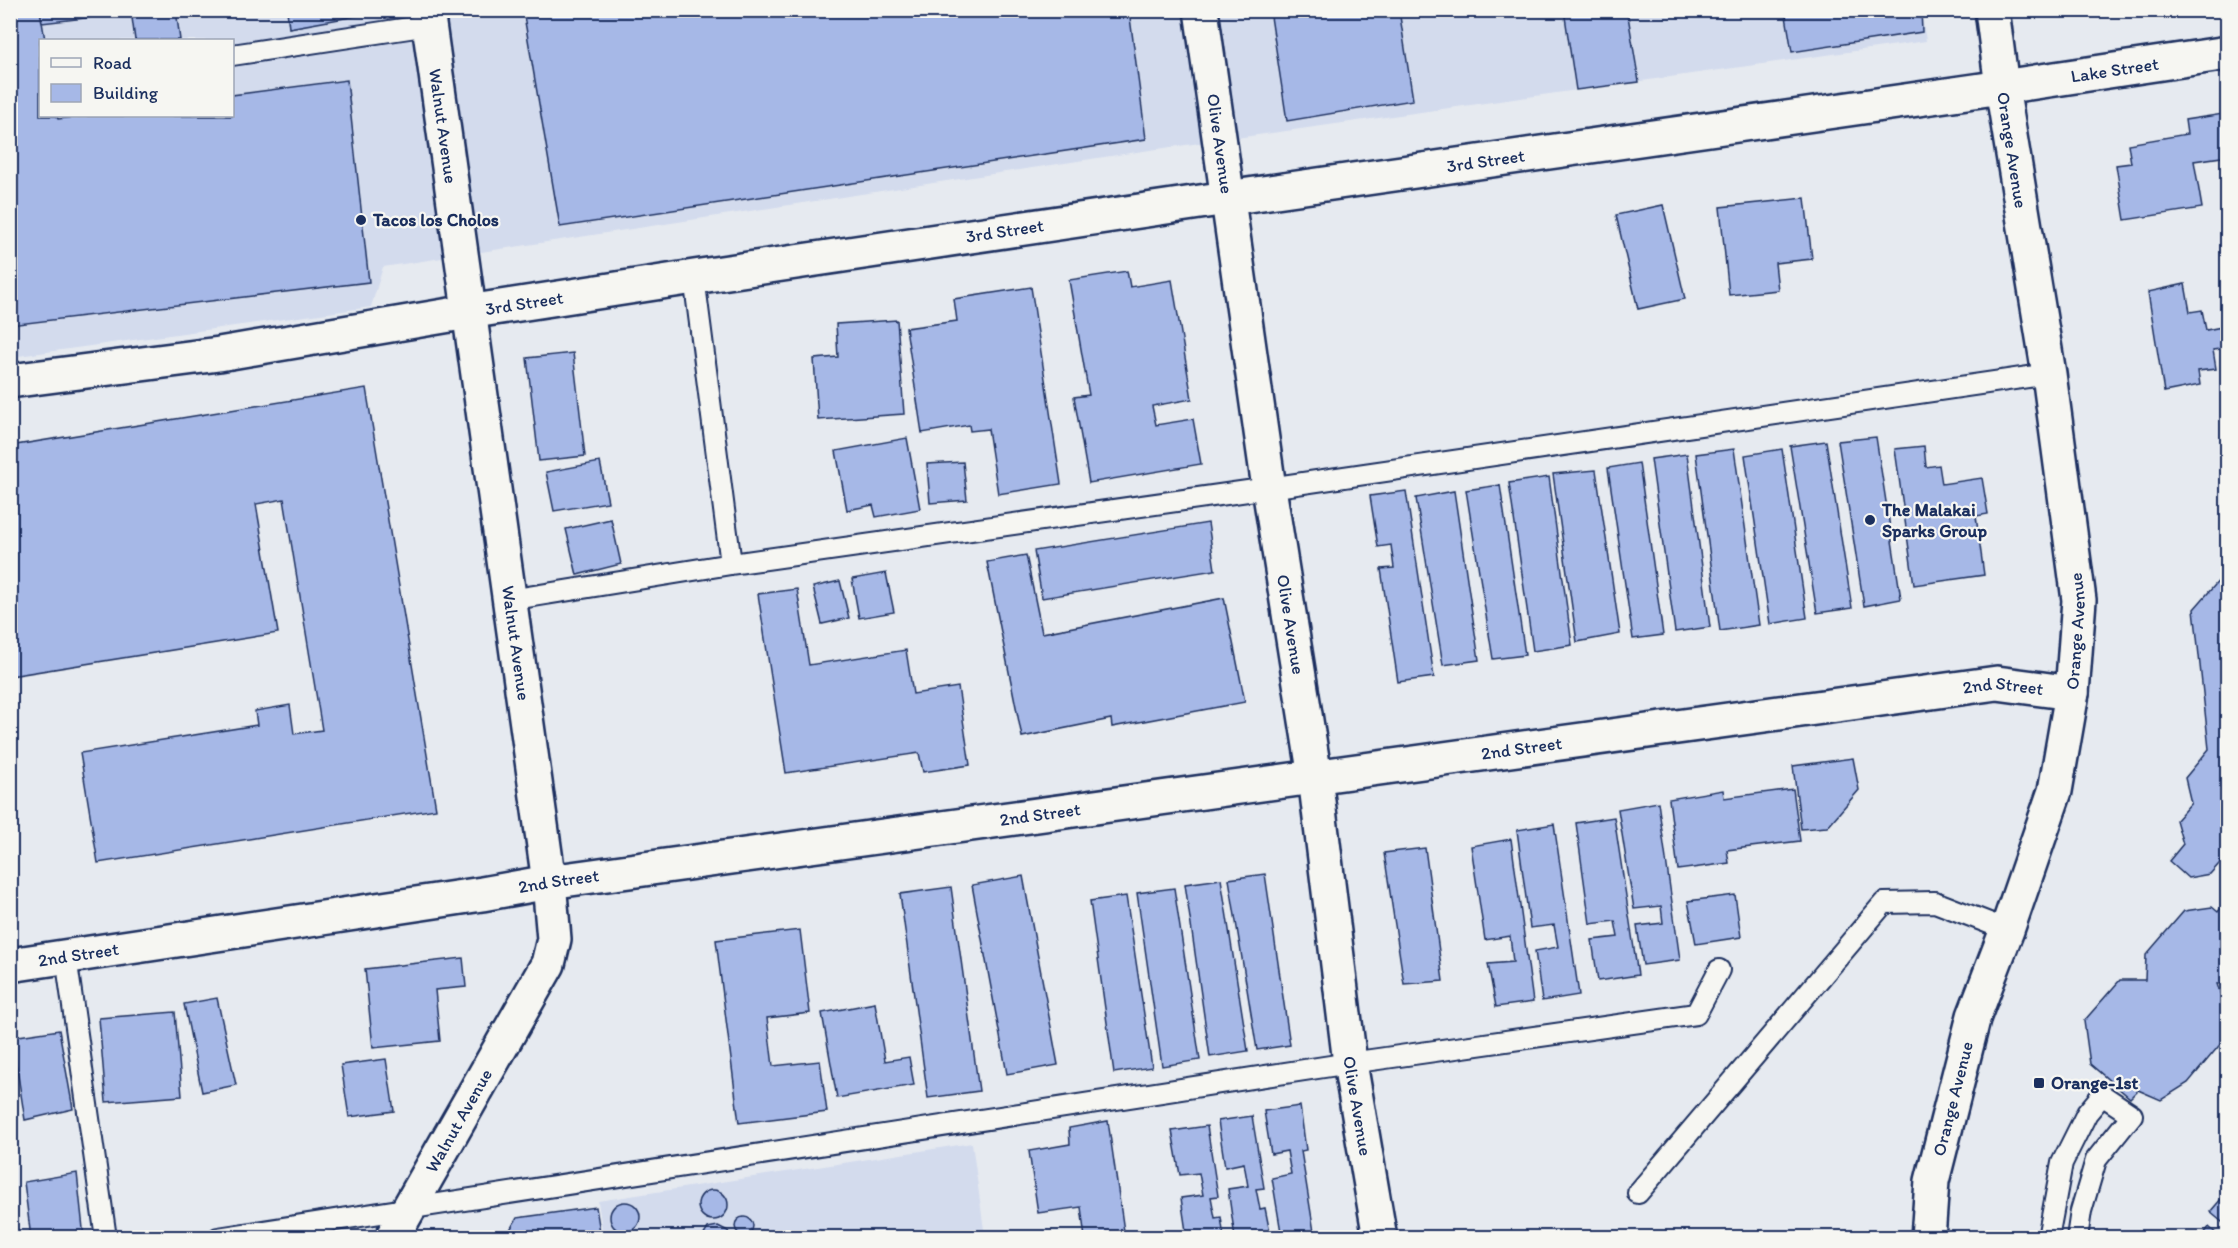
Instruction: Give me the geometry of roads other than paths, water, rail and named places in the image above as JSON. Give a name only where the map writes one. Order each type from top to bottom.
[{"type":"street","name":"Olive Avenue","points":[[1201,10],[1269,488],[1315,777],[1350,1063],[1380,1238]]},
{"type":"street","name":"Orange Avenue","points":[[1928,1238],[1929,1210],[1935,1170],[1974,1016],[2007,930],[2055,791],[2072,693],[2079,600],[2049,374],[2002,87],[1992,10]]},
{"type":"street","name":"Walnut Avenue","points":[[392,1238],[548,964],[554,939],[549,882],[428,18]]},
{"type":"street","name":"Lake Street","points":[[2002,87],[2228,53]]},
{"type":"street","name":"3rd Street","points":[[10,381],[219,354],[468,312],[1227,198],[2002,87]]},
{"type":"street","name":"2nd Street","points":[[10,965],[470,896],[549,882],[1997,683],[2072,693]]},
{"type":"lane","points":[[234,55],[428,18]]},
{"type":"lane","points":[[694,278],[731,564]]},
{"type":"lane","points":[[509,600],[731,564],[2049,374]]},
{"type":"lane","points":[[1638,1194],[1884,903],[1935,902],[2007,930]]},
{"type":"lane","points":[[66,957],[106,1238]]},
{"type":"lane","points":[[218,1238],[1350,1063],[1696,1014],[1719,970]]},
{"type":"lane","points":[[2048,1238],[2062,1163],[2087,1113],[2102,1095],[2132,1115],[2096,1160],[2081,1211],[2078,1238]]},
{"type":"place","name":"Tacos los Cholos","points":[[361,220]]},
{"type":"place","name":"The Malakai Sparks Group","points":[[1870,520]]},
{"type":"place","name":"Orange-1st","points":[[2039,1083]]}]
